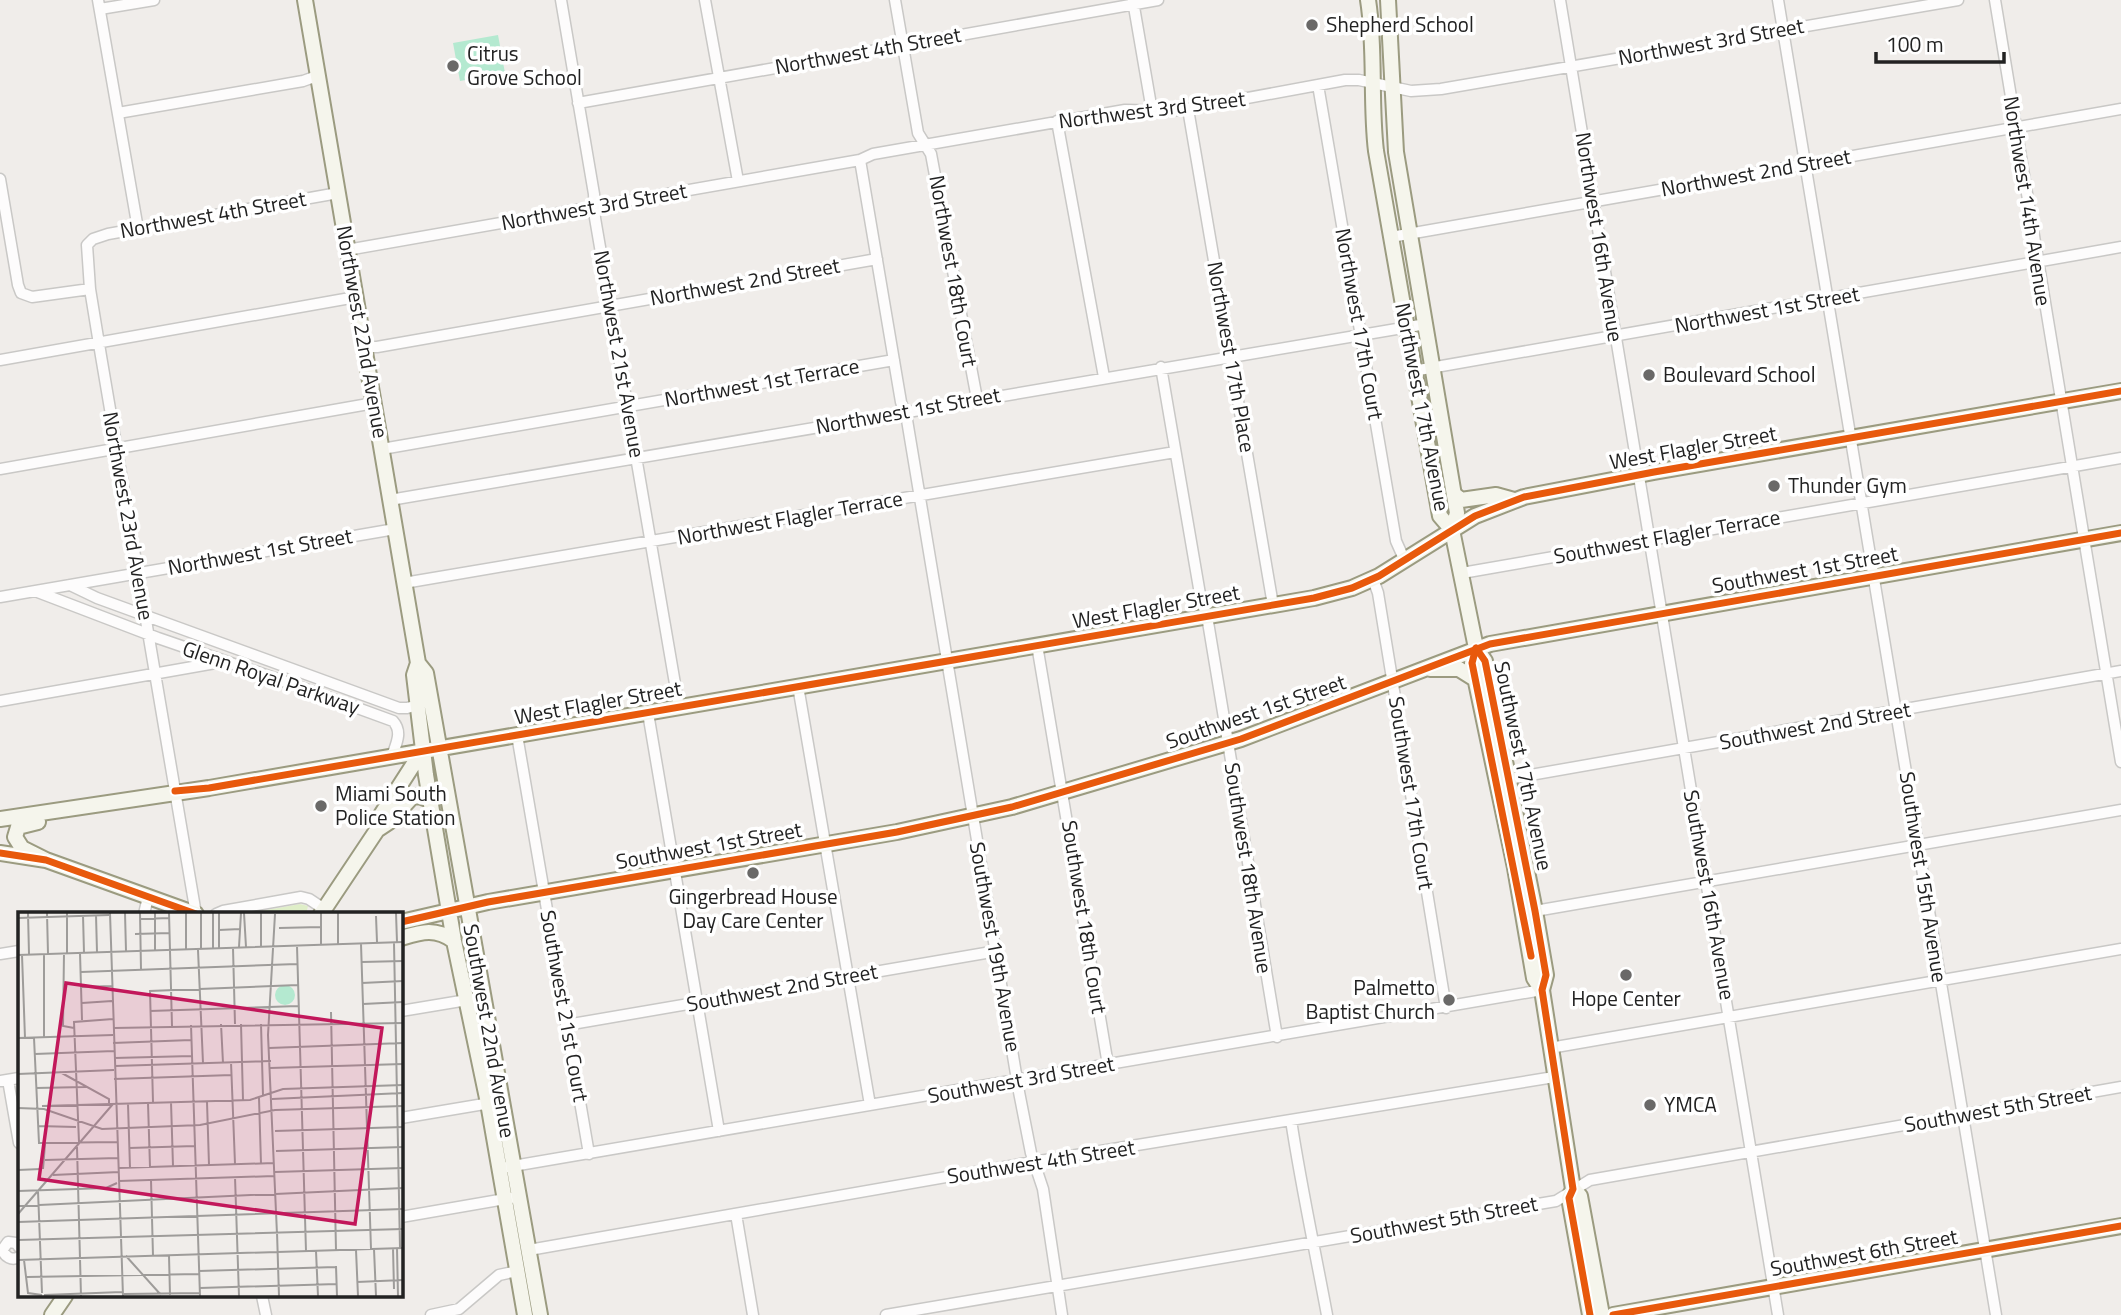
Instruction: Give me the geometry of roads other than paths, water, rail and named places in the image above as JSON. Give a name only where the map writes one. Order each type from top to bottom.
[{"type":"main road","name":"Northwest 22nd Avenue","points":[[305,0],[418,663],[414,675],[422,751]]},
{"type":"main road","name":"Northwest 17th Avenue","points":[[1368,0],[1376,151],[1440,516],[1452,530]]},
{"type":"main road","name":"Northwest 17th Avenue","points":[[1388,0],[1395,140],[1455,495],[1457,513],[1452,530]]},
{"type":"main road","name":"West Flagler Street","points":[[0,819],[202,789],[1330,594],[1373,579],[1478,514],[1514,500],[1639,475],[2121,391]]},
{"type":"main road","points":[[1455,495],[1461,500],[1496,495],[1514,500]]},
{"type":"main road","name":"Southwest 17th Avenue","points":[[1452,530],[1476,648],[1485,661],[1534,978],[1542,990]]},
{"type":"main road","name":"Southwest 1st Street","points":[[402,922],[467,906],[973,816],[1063,793],[1228,744],[1476,648],[2121,533]]},
{"type":"main road","name":"Southwest 17th Avenue","points":[[1476,648],[1472,663],[1475,679],[1535,911],[1546,975],[1542,990],[1573,1189],[1569,1198],[1590,1315]]},
{"type":"main road","name":"Northwest 22nd Avenue","points":[[418,663],[426,673],[439,748]]},
{"type":"main road","points":[[1425,668],[1459,669],[1475,679]]},
{"type":"main road","name":"Southwest 22nd Avenue","points":[[439,748],[467,906],[475,998],[512,1198],[517,1271],[525,1315]]},
{"type":"main road","points":[[377,830],[379,818],[422,751]]},
{"type":"main road","name":"Southwest 22nd Avenue","points":[[422,751],[454,941],[475,998]]},
{"type":"main road","points":[[175,792],[159,802],[24,824],[15,832],[17,843],[22,848],[46,860],[190,912]]},
{"type":"main road","points":[[322,912],[377,830],[389,822],[412,797],[419,796],[430,800]]},
{"type":"main road","points":[[0,853],[46,860]]},
{"type":"main road","points":[[1521,900],[1535,911]]},
{"type":"main road","points":[[402,938],[432,930],[454,941]]},
{"type":"main road","name":"Southwest 17th Avenue","points":[[1573,1189],[1580,1196],[1602,1315]]},
{"type":"main road","name":"Southwest 22nd Avenue","points":[[512,1198],[529,1250],[540,1315]]},
{"type":"main road","name":"Southwest 6th Street","points":[[1613,1315],[2121,1226]]},
{"type":"main road","points":[[52,1315],[64,1298]]},
{"type":"street","points":[[138,229],[99,5],[154,0]]},
{"type":"street","name":"Northwest 21st Avenue","points":[[561,0],[679,707]]},
{"type":"street","points":[[705,0],[738,181]]},
{"type":"street","name":"Northwest 18th Court","points":[[895,0],[918,133],[931,154],[976,399]]},
{"type":"street","name":"Northwest 4th Street","points":[[578,103],[1133,2],[1158,0]]},
{"type":"street","name":"Northwest 16th Avenue","points":[[1560,0],[1639,475]]},
{"type":"street","name":"Southwest 15th Avenue","points":[[1778,0],[1996,1315]]},
{"type":"street","name":"Northwest 3rd Street","points":[[347,250],[860,160],[873,154],[926,144],[1125,110],[1188,109],[1353,80],[1392,88],[1431,91],[1958,0]]},
{"type":"street","name":"Northwest 14th Avenue","points":[[1995,0],[2121,762]]},
{"type":"street","points":[[1133,2],[1152,111]]},
{"type":"street","points":[[118,113],[303,81],[317,76]]},
{"type":"street","name":"Northwest 17th Court","points":[[1318,85],[1396,541],[1405,561]]},
{"type":"street","name":"Northwest 17th Place","points":[[1188,109],[1273,605]]},
{"type":"street","name":"Northwest 2nd Street","points":[[1391,237],[2121,109]]},
{"type":"street","points":[[1057,121],[1104,377]]},
{"type":"street","name":"Southwest 19th Avenue","points":[[860,160],[920,496],[1018,1080],[1034,1163],[1042,1189],[1062,1315]]},
{"type":"street","points":[[0,178],[18,285],[24,295],[33,297],[90,289]]},
{"type":"street","name":"Northwest 4th Street","points":[[89,242],[108,234],[338,193]]},
{"type":"street","name":"Northwest 23rd Avenue","points":[[89,242],[87,253],[90,289],[196,912]]},
{"type":"street","name":"Northwest 1st Street","points":[[1413,371],[2121,247]]},
{"type":"street","name":"Northwest 2nd Street","points":[[364,347],[877,260]]},
{"type":"street","points":[[0,360],[356,297]]},
{"type":"street","name":"Northwest 1st Street","points":[[390,500],[1426,324]]},
{"type":"street","name":"Northwest 1st Terrace","points":[[382,449],[894,360]]},
{"type":"street","name":"Southwest 18th Avenue","points":[[1161,367],[1201,600],[1207,616],[1277,1037]]},
{"type":"street","points":[[0,469],[374,403]]},
{"type":"street","name":"Northwest Flagler Terrace","points":[[404,583],[1175,452]]},
{"type":"street","name":"Southwest Flagler Terrace","points":[[1462,573],[2121,458]]},
{"type":"street","name":"Southwest 16th Avenue","points":[[1639,475],[1778,1315]]},
{"type":"street","name":"Northwest 1st Street","points":[[0,597],[395,529]]},
{"type":"street","name":"Southwest 17th Court","points":[[1373,579],[1378,593],[1446,1008]]},
{"type":"street","name":"Glenn Royal Parkway","points":[[71,585],[97,598],[399,708],[418,705]]},
{"type":"street","name":"Glenn Royal Parkway","points":[[36,591],[148,635],[393,722],[398,727],[399,734],[392,756]]},
{"type":"street","name":"Southwest 18th Court","points":[[1037,645],[1108,1065]]},
{"type":"street","points":[[0,701],[225,661]]},
{"type":"street","name":"Southwest 2nd Street","points":[[1503,784],[1684,748],[2121,671]]},
{"type":"street","points":[[798,686],[870,1105]]},
{"type":"street","points":[[648,713],[719,1131]]},
{"type":"street","name":"Southwest 21st Court","points":[[517,735],[589,1154]]},
{"type":"street","points":[[1535,911],[2121,810]]},
{"type":"street","points":[[144,912],[148,897]]},
{"type":"street","points":[[221,912],[303,897],[322,912]]},
{"type":"street","points":[[1550,1048],[2121,949]]},
{"type":"street","points":[[0,954],[18,951]]},
{"type":"street","name":"Southwest 2nd Street","points":[[566,1025],[997,951]]},
{"type":"street","name":"Southwest 3rd Street","points":[[507,1167],[1542,990]]},
{"type":"street","points":[[402,1011],[475,998]]},
{"type":"street","name":"Southwest 4th Street","points":[[529,1250],[1554,1077]]},
{"type":"street","points":[[4,1080],[18,1139]]},
{"type":"street","name":"Southwest 5th Street","points":[[886,1315],[1556,1201],[1590,1180],[2121,1087]]},
{"type":"street","points":[[402,1118],[495,1102]]},
{"type":"street","points":[[1291,1120],[1327,1315]]},
{"type":"street","points":[[402,1217],[512,1198]]},
{"type":"street","points":[[736,1213],[753,1315]]},
{"type":"street","points":[[18,1243],[2,1244],[6,1255],[14,1259],[18,1257]]},
{"type":"street","points":[[431,1315],[459,1309],[499,1275],[517,1271]]},
{"type":"place","name":"Shepherd School","points":[[1312,25]]},
{"type":"place","name":"Citrus Grove School","points":[[453,66]]},
{"type":"place","name":"Boulevard School","points":[[1649,375]]},
{"type":"place","name":"Thunder Gym","points":[[1774,486]]},
{"type":"place","name":"Miami South Police Station","points":[[321,806]]},
{"type":"place","name":"Gingerbread House Day Care Center","points":[[753,873]]},
{"type":"place","name":"Hope Center","points":[[1626,975]]},
{"type":"place","name":"Palmetto Baptist Church","points":[[1449,1000]]},
{"type":"place","name":"YMCA","points":[[1650,1105]]}]
